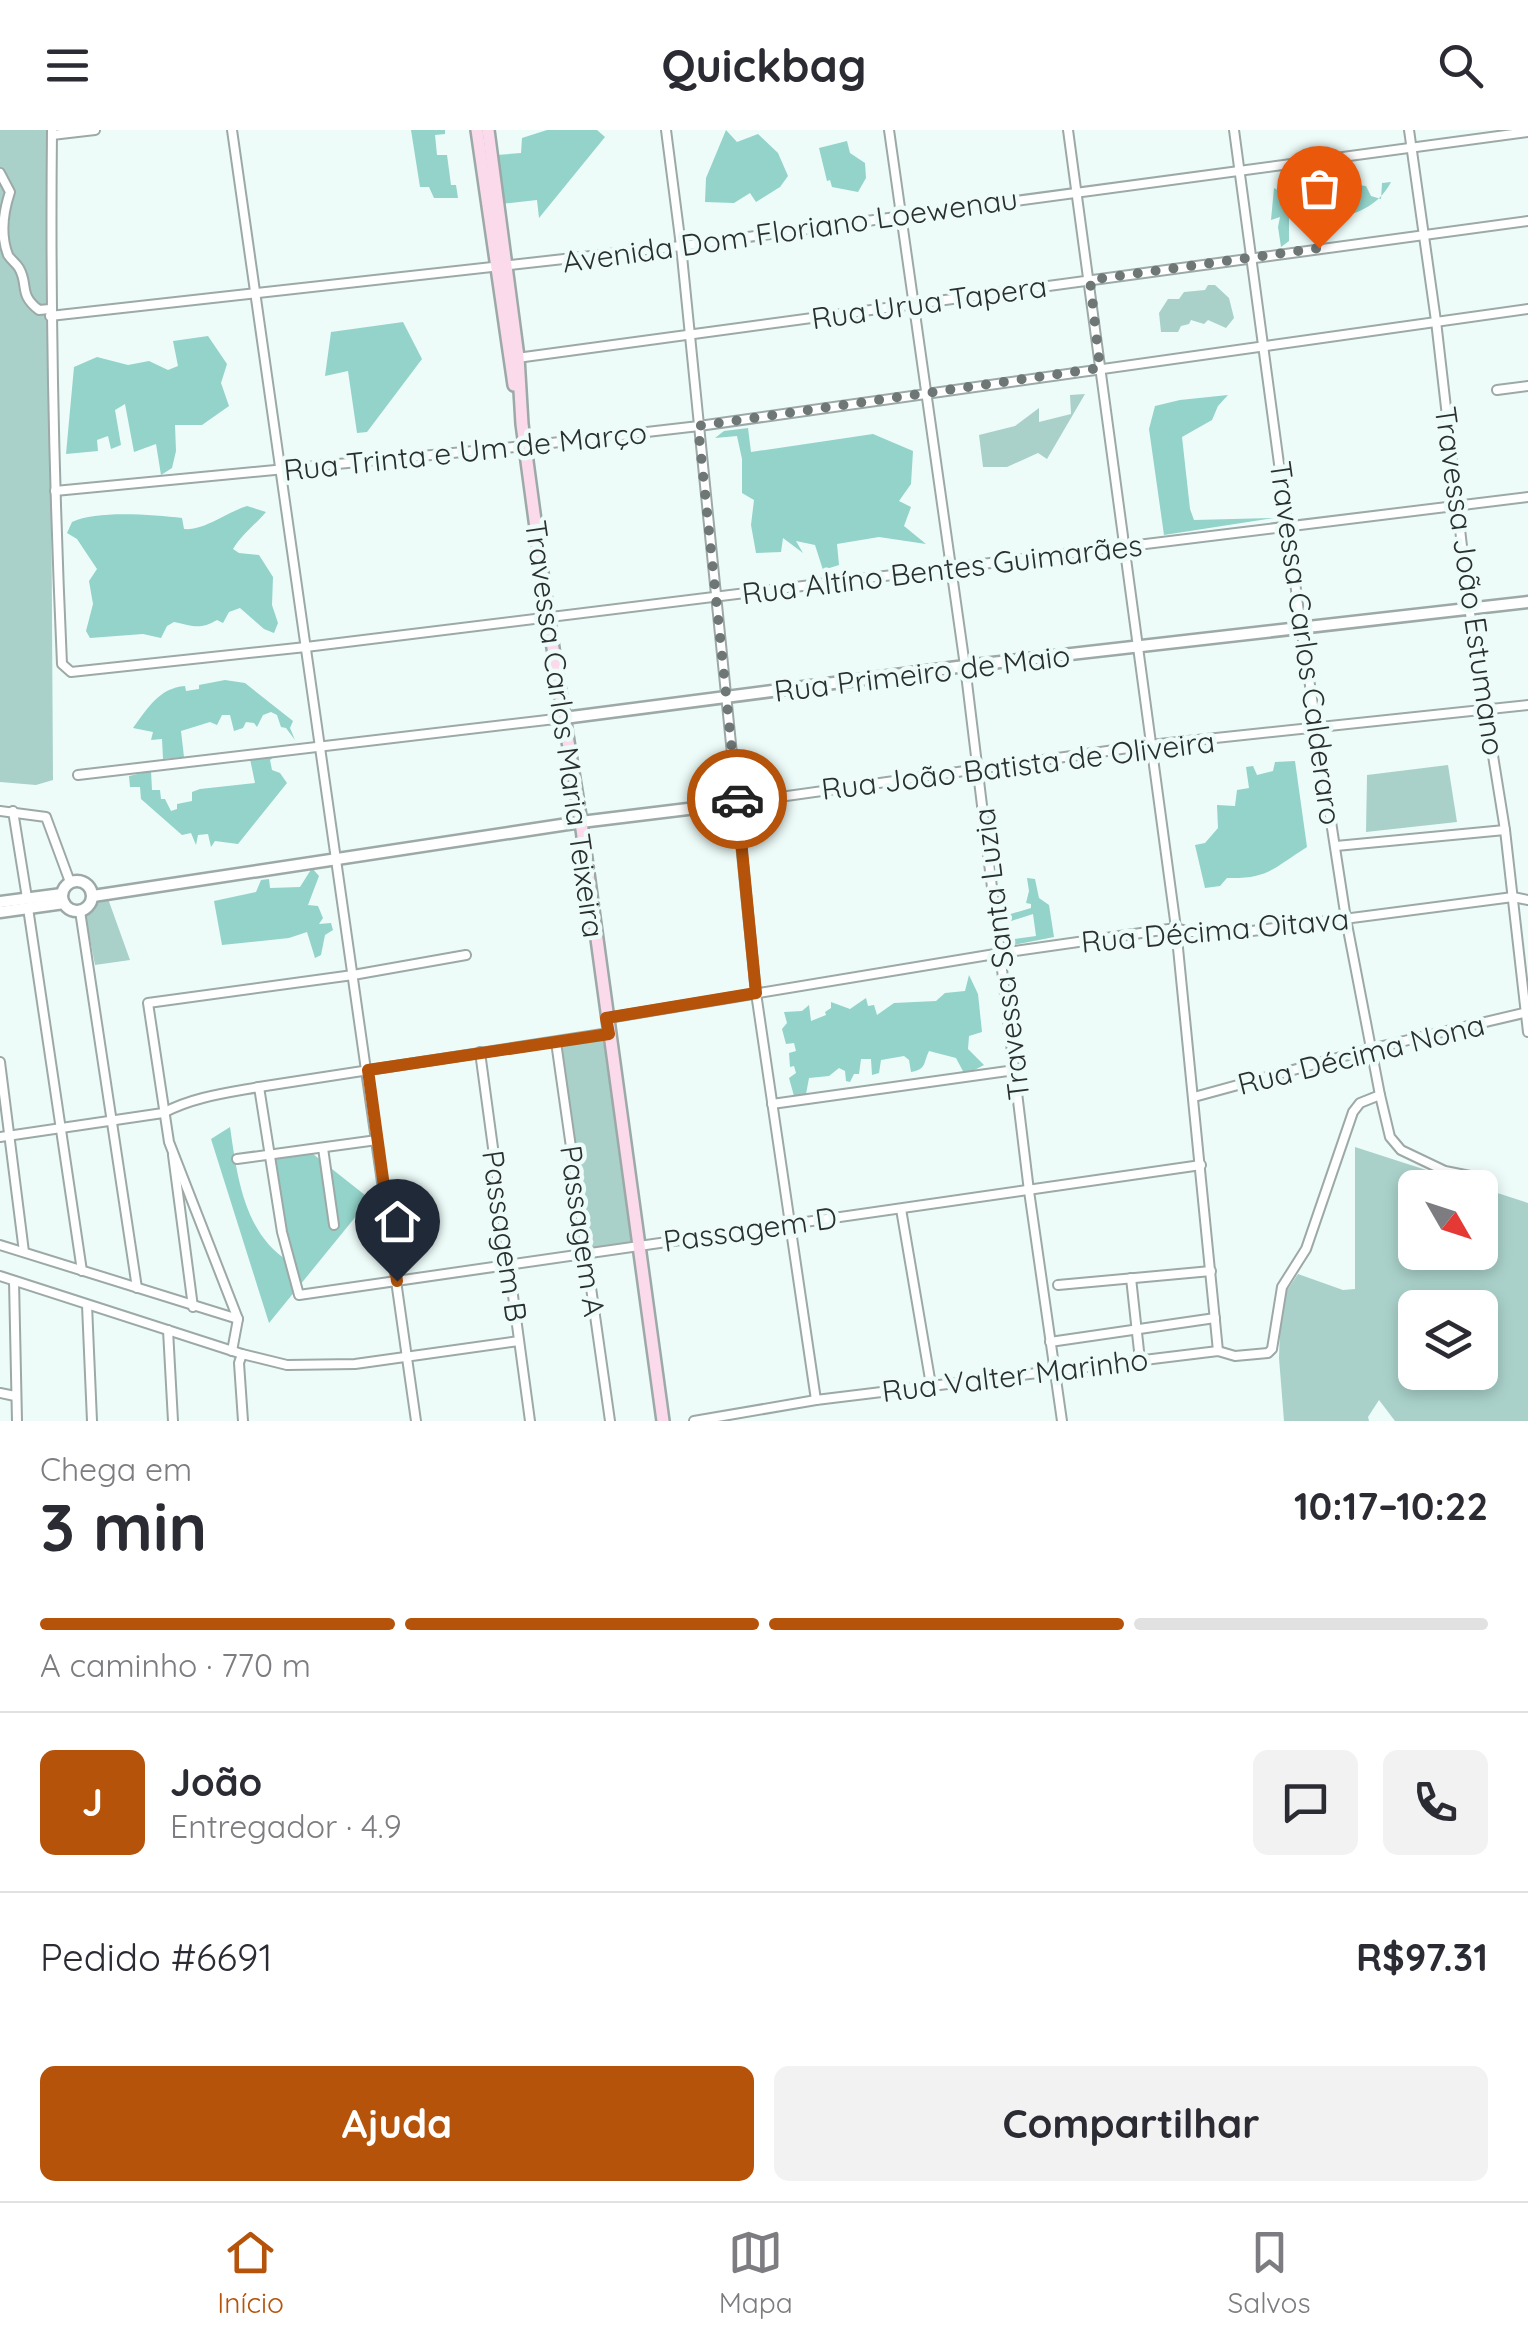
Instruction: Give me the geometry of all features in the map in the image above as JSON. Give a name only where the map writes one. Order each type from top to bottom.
[{"type":"main road","name":"Travessa Carlos Maria Teixeira","points":[[477,130],[501,268]]},
{"type":"main road","name":"Travessa Carlos Maria Teixeira","points":[[488,130],[513,358],[662,1421]]},
{"type":"street","points":[[54,491],[52,133],[95,130]]},
{"type":"street","points":[[232,130],[416,1421]]},
{"type":"street","points":[[666,130],[756,993],[816,1400]]},
{"type":"street","name":"Travessa Santa Luzia","points":[[889,130],[966,666],[1029,1191],[1062,1421]]},
{"type":"street","points":[[1068,130],[1176,928],[1218,1351]]},
{"type":"street","name":"Travessa Carlos Calderaro","points":[[1234,130],[1301,627],[1370,1049],[1390,1137],[1401,1150],[1443,1170]]},
{"type":"street","name":"Travessa João Estumano","points":[[1409,130],[1470,607],[1505,830],[1528,1032]]},
{"type":"street","name":"Avenida Dom Floriano Loewenau","points":[[50,312],[258,296],[501,268],[1528,132]]},
{"type":"street","points":[[0,173],[10,192],[0,226],[10,258],[20,269],[28,302],[50,312]]},
{"type":"street","name":"Rua Urua Tapera","points":[[513,358],[1528,221]]},
{"type":"street","name":"Rua Trinta e Um de Março","points":[[54,491],[698,426],[1528,309]]},
{"type":"street","points":[[1497,390],[1528,386]]},
{"type":"street","name":"Rua Altíno Bentes Guimarães","points":[[54,491],[62,664],[71,672],[306,647],[1528,498]]},
{"type":"street","name":"Rua Primeiro de Maio","points":[[78,775],[966,666],[1528,602]]},
{"type":"street","name":"Rua João Batista de Oliveira","points":[[93,896],[336,857],[978,767],[1528,705]]},
{"type":"street","points":[[0,810],[46,817],[70,882],[63,898]]},
{"type":"street","points":[[13,811],[82,1271]]},
{"type":"street","points":[[1336,846],[1505,830]]},
{"type":"street","points":[[63,898],[71,910],[90,906],[93,896],[85,882],[70,882]]},
{"type":"street","points":[[0,912],[63,898]]},
{"type":"street","name":"Rua Décima Oitava","points":[[606,1018],[1176,928],[1190,932],[1244,932],[1513,898],[1528,900]]},
{"type":"street","points":[[0,902],[28,903]]},
{"type":"street","points":[[80,911],[137,1288]]},
{"type":"street","points":[[232,1350],[238,1319],[163,1113],[148,1003],[353,976],[466,955]]},
{"type":"street","name":"Rua Décima Nona","points":[[1194,1097],[1527,1012]]},
{"type":"street","points":[[5,1136],[163,1113],[179,1104],[259,1087],[609,1034]]},
{"type":"street","name":"Passagem A","points":[[556,1042],[610,1421]]},
{"type":"street","name":"Passagem B","points":[[480,1052],[530,1421]]},
{"type":"street","points":[[0,1062],[5,1136],[24,1252]]},
{"type":"street","points":[[772,1104],[1015,1070]]},
{"type":"street","points":[[259,1087],[271,1156]]},
{"type":"street","name":"Rua Valter Marinho","points":[[694,1421],[930,1385],[1218,1351],[1235,1356],[1271,1351],[1282,1287],[1306,1249],[1353,1112],[1360,1103],[1380,1095]]},
{"type":"street","points":[[237,1159],[377,1140]]},
{"type":"street","points":[[323,1148],[334,1225]]},
{"type":"street","points":[[174,1150],[172,1170],[193,1307]]},
{"type":"street","name":"Passagem D","points":[[271,1156],[282,1232],[299,1295],[1200,1165]]},
{"type":"street","points":[[901,1210],[930,1385]]},
{"type":"street","points":[[0,1244],[238,1319]]},
{"type":"street","points":[[1058,1285],[1211,1271]]},
{"type":"street","points":[[0,1276],[242,1354],[288,1365],[355,1364],[520,1341]]},
{"type":"street","points":[[1131,1278],[1140,1360]]},
{"type":"street","points":[[14,1281],[16,1421]]},
{"type":"street","points":[[86,1305],[92,1421]]},
{"type":"street","points":[[1050,1342],[1215,1318]]},
{"type":"street","points":[[168,1330],[174,1421]]},
{"type":"street","points":[[242,1354],[239,1363],[244,1421]]},
{"type":"street","points":[[0,1393],[15,1396]]},
{"type":"green space","points":[[0,130],[49,130],[53,780],[36,785],[0,782]]},
{"type":"green space","points":[[1208,285],[1215,285],[1229,298],[1234,318],[1226,328],[1208,320],[1204,324],[1191,320],[1178,332],[1161,332],[1159,313],[1168,299],[1179,299],[1184,292],[1205,290]]},
{"type":"green space","points":[[1085,394],[1047,459],[1038,453],[1007,467],[983,467],[979,435],[1015,426],[1039,408],[1039,422],[1071,414],[1070,395]]},
{"type":"green space","points":[[1448,765],[1457,822],[1366,832],[1367,775]]},
{"type":"green space","points":[[107,896],[130,960],[95,965],[85,914],[98,899]]},
{"type":"green space","points":[[603,1039],[632,1243],[589,1249],[561,1044]]},
{"type":"green space","points":[[1355,1147],[1426,1170],[1398,1170],[1398,1270],[1498,1270],[1498,1193],[1528,1203],[1528,1421],[1395,1421],[1379,1400],[1369,1421],[1284,1421],[1279,1358],[1281,1299],[1298,1274],[1343,1290],[1355,1289]]},
{"type":"shaded area","points":[[411,130],[445,130],[445,134],[435,135],[437,155],[447,155],[451,185],[456,185],[458,198],[434,198],[429,187],[420,187]]},
{"type":"shaded area","points":[[547,130],[597,130],[605,137],[539,218],[537,200],[500,204],[497,155],[521,153],[522,138]]},
{"type":"shaded area","points":[[726,130],[737,142],[758,134],[778,153],[788,176],[780,187],[756,202],[750,193],[734,203],[705,202],[706,178]]},
{"type":"shaded area","points":[[847,141],[850,153],[865,163],[866,178],[858,192],[832,187],[819,148]]},
{"type":"shaded area","points":[[1391,182],[1386,190],[1381,196],[1382,183]]},
{"type":"shaded area","points":[[1343,183],[1366,186],[1371,196],[1379,198],[1356,213],[1327,220],[1324,206],[1289,213],[1289,241],[1281,247],[1280,217],[1271,220],[1274,188],[1286,195]]},
{"type":"shaded area","points":[[403,322],[422,359],[367,432],[357,433],[348,371],[325,376],[331,332]]},
{"type":"shaded area","points":[[208,336],[227,364],[221,383],[229,406],[202,425],[175,425],[172,468],[161,475],[156,444],[134,452],[125,404],[115,410],[121,445],[111,449],[108,436],[97,440],[98,451],[66,454],[74,367],[97,357],[128,365],[149,361],[168,370],[178,366],[173,341]]},
{"type":"shaded area","points":[[1228,395],[1212,420],[1182,437],[1194,520],[1274,518],[1164,535],[1149,429],[1155,406]]},
{"type":"shaded area","points":[[748,428],[751,452],[873,434],[913,451],[911,484],[899,501],[911,507],[904,526],[926,544],[879,537],[837,544],[839,565],[823,570],[815,545],[796,541],[803,553],[783,538],[781,552],[756,553],[751,525],[754,500],[742,493],[737,436],[715,438],[724,431]]},
{"type":"shaded area","points":[[247,506],[266,512],[233,549],[259,555],[273,577],[272,605],[278,623],[274,633],[240,608],[229,612],[223,623],[217,620],[196,626],[174,622],[161,638],[143,634],[90,638],[86,631],[93,604],[89,581],[97,569],[77,539],[67,533],[72,522],[96,516],[141,515],[182,518],[184,529],[192,529]]},
{"type":"shaded area","points":[[225,680],[245,683],[293,721],[290,728],[295,740],[271,712],[263,715],[257,727],[246,722],[234,731],[230,715],[222,715],[217,725],[210,722],[181,731],[184,757],[163,759],[162,739],[151,740],[153,732],[133,728],[155,700],[168,691],[185,686],[186,691],[199,689],[199,685]]},
{"type":"shaded area","points":[[274,757],[270,760],[272,770],[287,783],[238,844],[215,841],[211,847],[208,834],[198,835],[196,845],[191,833],[182,835],[141,799],[140,787],[130,787],[129,776],[151,771],[152,790],[160,790],[161,799],[165,799],[171,811],[177,809],[177,804],[192,801],[192,792],[200,789],[255,783],[250,759]]},
{"type":"shaded area","points":[[1295,761],[1307,847],[1261,874],[1227,878],[1220,886],[1205,888],[1195,845],[1205,843],[1218,828],[1217,805],[1235,806],[1237,790],[1249,788],[1246,767],[1253,766],[1257,775],[1273,771],[1275,762]]},
{"type":"shaded area","points":[[312,868],[319,876],[308,905],[318,906],[323,918],[319,924],[331,923],[333,930],[325,935],[321,955],[315,958],[307,932],[289,938],[222,945],[214,901],[256,892],[261,880],[269,879],[270,888],[300,887]]},
{"type":"shaded area","points":[[1027,878],[1035,879],[1039,898],[1049,905],[1054,937],[1009,946],[1007,940],[1036,936],[1033,914],[1005,923],[1004,916],[1031,908],[1026,903]]},
{"type":"shaded area","points":[[969,975],[978,994],[982,1032],[969,1036],[968,1049],[984,1065],[965,1075],[956,1058],[929,1051],[924,1065],[916,1071],[911,1072],[904,1056],[881,1060],[879,1073],[872,1075],[871,1059],[861,1059],[859,1074],[854,1074],[850,1082],[839,1068],[829,1076],[809,1078],[806,1094],[794,1096],[789,1078],[796,1073],[794,1066],[790,1067],[789,1053],[796,1051],[794,1043],[786,1044],[782,1029],[787,1023],[784,1012],[802,1011],[809,1005],[811,1021],[826,1015],[831,1002],[850,1009],[866,998],[877,1015],[894,1003],[936,1001],[945,993],[965,991]]},
{"type":"shaded area","points":[[230,1127],[240,1184],[253,1220],[262,1236],[290,1262],[271,1156],[312,1150],[370,1199],[269,1323],[211,1139]]},
{"type":"way so far","points":[[737,799],[698,426],[1100,368],[1090,280],[1319,248]]},
{"type":"route","points":[[397,1281],[368,1070],[609,1034],[606,1018],[756,993],[737,799]]}]
